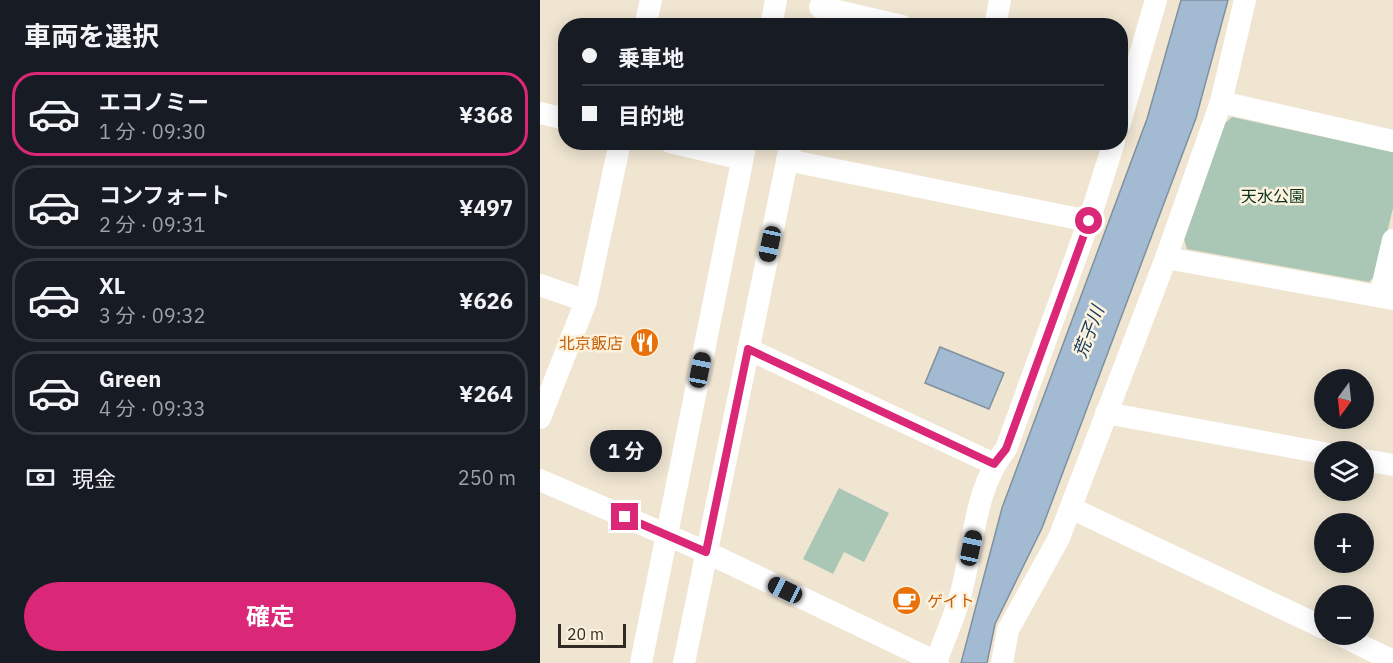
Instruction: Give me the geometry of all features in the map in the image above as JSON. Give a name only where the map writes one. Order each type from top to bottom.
[{"type":"street","points":[[647,18],[651,0]]},
{"type":"street","points":[[773,18],[776,0]]},
{"type":"street","points":[[997,18],[1000,0]]},
{"type":"street","points":[[1128,77],[1156,0]]},
{"type":"street","points":[[1002,663],[1008,630],[1059,538],[1166,258],[1221,102],[1245,0]]},
{"type":"street","points":[[819,11],[858,18]]},
{"type":"street","points":[[1221,102],[1393,141]]},
{"type":"street","points":[[540,113],[558,117]]},
{"type":"street","points":[[540,418],[586,301],[618,150]]},
{"type":"street","points":[[540,480],[706,552],[902,655],[937,662],[961,594],[980,503],[994,464],[1006,449],[1089,221],[1111,150]]},
{"type":"street","points":[[641,663],[744,151]]},
{"type":"street","points":[[684,663],[789,151],[1089,221]]},
{"type":"street","points":[[1166,258],[1386,297],[1393,240]]},
{"type":"street","points":[[540,285],[586,301]]},
{"type":"street","points":[[748,349],[994,464]]},
{"type":"street","points":[[1106,413],[1314,451]]},
{"type":"street","points":[[1374,462],[1393,465]]},
{"type":"street","points":[[1071,508],[1314,623]]},
{"type":"street","points":[[1360,645],[1393,661]]},
{"type":"green space","name":"天水公園","points":[[1232,117],[1393,152],[1393,208],[1377,274],[1369,282],[1187,249],[1184,239],[1225,123]]},
{"type":"green space","points":[[839,488],[889,513],[864,562],[844,552],[833,574],[803,559]]},
{"type":"water","name":"荒子川","points":[[1181,0],[1228,0],[1196,118],[1042,528],[995,624],[987,663],[961,663],[1002,508],[1147,119]]},
{"type":"water","points":[[940,347],[1004,373],[989,409],[925,383]]},
{"type":"place","name":"北京飯店","points":[[644,343]]},
{"type":"place","name":"ゲイト","points":[[906,601]]},
{"type":"route","points":[[625,517],[706,552],[748,349],[994,464],[1006,449],[1089,221]]}]
